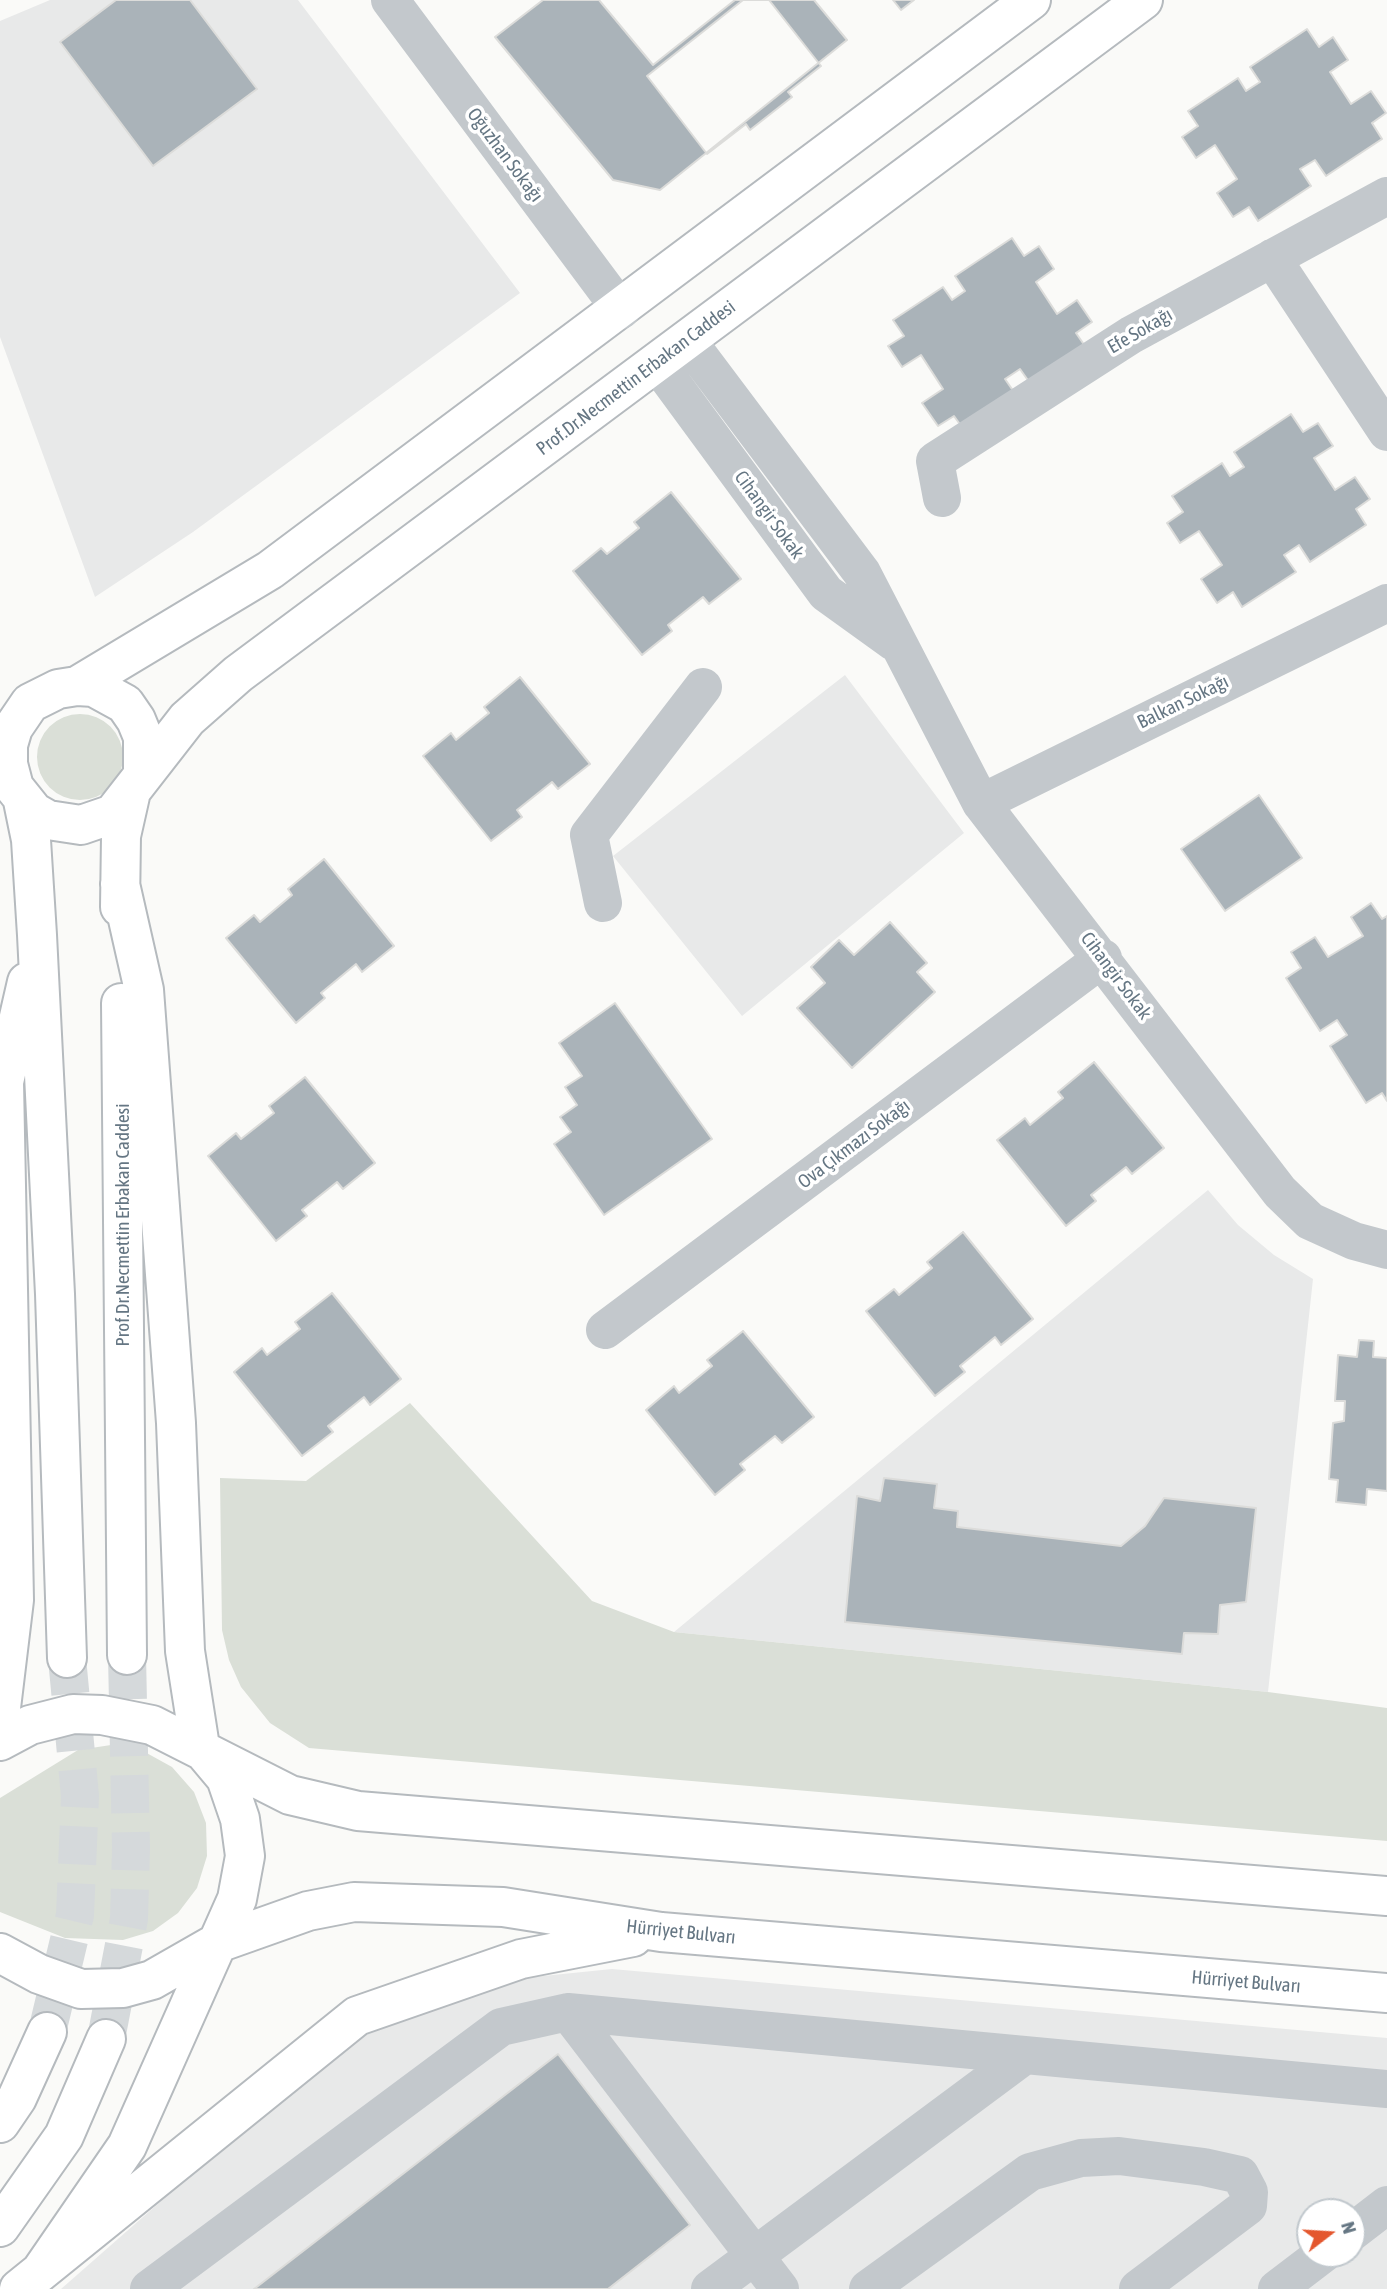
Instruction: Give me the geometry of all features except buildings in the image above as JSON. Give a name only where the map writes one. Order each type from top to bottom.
[{"type":"main road","points":[[67,1658],[55,1294],[31,839],[12,792],[8,764],[8,745],[15,706],[58,689],[77,686],[270,570],[621,310],[1031,0]]},
{"type":"main road","name":"Prof.Dr.Necmettin Erbakan Caddesi","points":[[12,792],[48,820],[82,825],[113,814],[187,719],[238,674],[1143,0]]},
{"type":"main road","name":"Prof.Dr.Necmettin Erbakan Caddesi","points":[[77,686],[94,687],[125,704],[143,737],[137,784],[121,836],[120,884],[127,1655]]},
{"type":"main road","points":[[39,2283],[127,2146],[236,1899],[245,1856],[240,1819],[226,1778],[200,1747],[185,1651],[176,1423],[144,990],[120,884]]},
{"type":"main road","points":[[0,1716],[14,1600],[3,1261],[4,1082],[37,935]]},
{"type":"main road","points":[[0,1741],[30,1725],[83,1714],[152,1725],[290,1795],[358,1811],[1387,1896]]},
{"type":"main road","name":"Hürriyet Bulvarı","points":[[0,1953],[58,1981],[81,1989],[100,1990],[152,1980],[215,1944],[309,1911],[354,1902],[503,1907],[661,1932],[1387,1993]]},
{"type":"main road","points":[[39,2283],[357,2016],[521,1959],[661,1932]]},
{"type":"main road","points":[[0,2123],[17,2098],[47,2032]]},
{"type":"main road","points":[[0,2227],[64,2136],[106,2039]]},
{"type":"street","name":"Oğuzhan Sokağı","points":[[390,0],[621,310]]},
{"type":"street","name":"Efe Sokağı","points":[[942,498],[935,461],[1131,335],[1387,196]]},
{"type":"street","points":[[1272,258],[1387,432]]},
{"type":"street","name":"Cihangir Sokak","points":[[687,340],[862,573],[981,803],[1103,958],[1280,1192],[1310,1220],[1354,1241],[1387,1250]]},
{"type":"street","name":"Cihangir Sokak","points":[[657,363],[826,593],[900,647]]},
{"type":"street","name":"Balkan Sokağı","points":[[981,803],[1387,603]]},
{"type":"street","points":[[603,903],[589,835],[703,687]]},
{"type":"street","name":"Ova Çıkmazı Sokağı","points":[[605,1330],[1103,958]]},
{"type":"street","points":[[568,2012],[780,2289]]},
{"type":"street","points":[[149,2289],[501,2027],[568,2012],[1387,2089]]},
{"type":"street","points":[[710,2289],[1025,2055]]},
{"type":"street","points":[[869,2289],[1030,2172],[1081,2158],[1119,2156],[1204,2167],[1240,2175],[1250,2192],[1248,2206],[1139,2289]]},
{"type":"street","points":[[1366,2221],[1387,2205]]},
{"type":"street","points":[[1278,2289],[1305,2268]]},
{"type":"shaded area","points":[[50,0],[298,0],[520,293],[193,532],[95,597],[0,337],[0,21]]},
{"type":"shaded area","points":[[845,675],[964,833],[742,1016],[613,856]]},
{"type":"shaded area","points":[[80,714],[104,721],[116,733],[123,757],[116,781],[104,793],[80,800],[56,793],[44,781],[37,757],[44,733],[56,721]]},
{"type":"shaded area","points":[[1208,1190],[1238,1225],[1274,1255],[1313,1279],[1268,1692],[674,1632]]},
{"type":"shaded area","points":[[410,1403],[592,1601],[674,1632],[1268,1692],[1387,1708],[1387,1841],[309,1748],[270,1723],[241,1687],[229,1660],[222,1630],[220,1478],[306,1481]]},
{"type":"shaded area","points":[[111,1745],[143,1751],[172,1767],[194,1792],[206,1823],[207,1856],[197,1888],[178,1913],[153,1931],[123,1940],[65,1938],[0,1912],[0,1798],[78,1750]]},
{"type":"shaded area","points":[[612,1969],[1387,2038],[1387,2289],[61,2289],[365,2022],[494,1981]]},
{"type":"tunnel","points":[[106,2039],[129,1919],[131,1848],[127,1655]]},
{"type":"tunnel","points":[[47,2032],[75,1915],[80,1796],[67,1658]]}]
